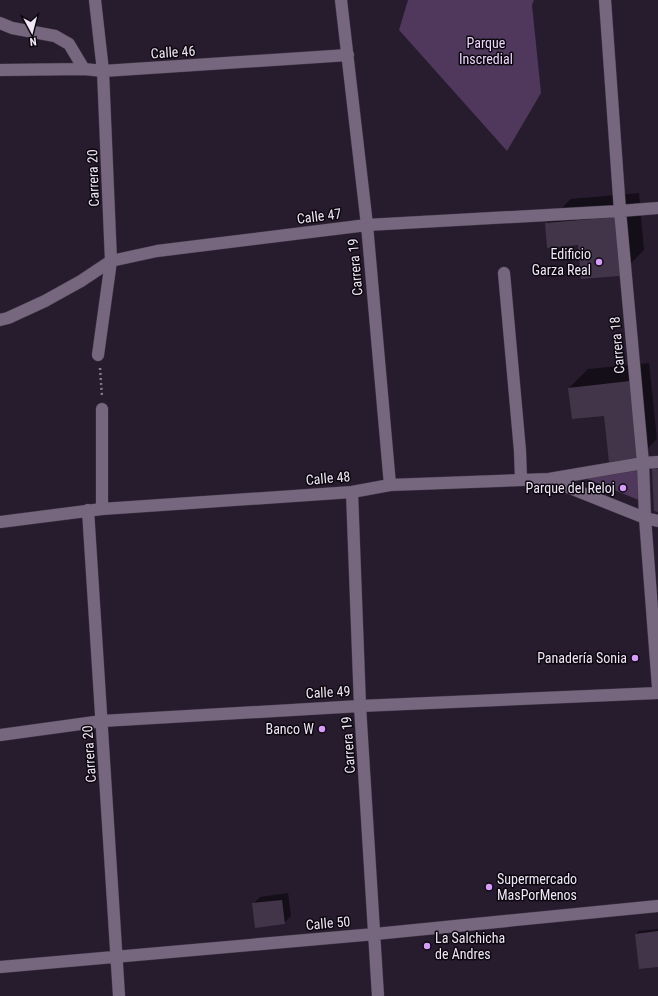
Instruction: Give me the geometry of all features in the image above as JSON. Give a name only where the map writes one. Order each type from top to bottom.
[{"type":"street","name":"Carrera 20","points":[[95,0],[103,71],[111,261],[98,355]]},
{"type":"street","name":"Carrera 19","points":[[341,0],[367,225],[390,485]]},
{"type":"street","name":"Carrera 18","points":[[605,0],[620,211],[643,463],[645,518],[658,687]]},
{"type":"street","points":[[0,23],[12,28],[55,36],[69,44],[84,69]]},
{"type":"street","name":"Calle 46","points":[[0,70],[84,69],[103,71],[348,55]]},
{"type":"street","name":"Calle 47","points":[[0,320],[8,318],[45,301],[81,282],[111,261],[158,251],[367,225],[658,208]]},
{"type":"street","points":[[504,273],[520,451],[520,480]]},
{"type":"street","points":[[102,409],[102,509]]},
{"type":"street","name":"Calle 48","points":[[0,522],[88,510],[352,492],[390,485],[549,479],[643,463],[658,462]]},
{"type":"street","points":[[549,479],[645,518],[658,521]]},
{"type":"street","name":"Carrera 19","points":[[352,492],[360,706],[378,996]]},
{"type":"street","name":"Carrera 20","points":[[88,510],[119,996]]},
{"type":"street","name":"Calle 49","points":[[0,735],[102,721],[360,706],[658,693]]},
{"type":"street","name":"Calle 50","points":[[0,967],[374,934],[658,906]]},
{"type":"path","points":[[98,355],[102,409]]},
{"type":"green space","name":"Parque Inscredial","points":[[408,0],[534,0],[532,5],[541,93],[507,151],[399,30]]},
{"type":"green space","name":"Parque del Reloj","points":[[637,467],[641,501],[575,474]]},
{"type":"building","name":"Edificio Garza Real","points":[[615,217],[620,276],[581,279],[578,245],[547,248],[545,223]]},
{"type":"building","points":[[630,381],[639,459],[609,462],[604,416],[572,419],[568,388]]},
{"type":"building","points":[[652,469],[658,469],[658,512],[654,511]]},
{"type":"building","points":[[282,900],[285,924],[255,928],[252,903]]},
{"type":"building","points":[[658,931],[658,967],[639,969],[635,934]]},
{"type":"place","name":"Edificio Garza Real","points":[[599,262]]},
{"type":"place","name":"Parque del Reloj","points":[[623,488]]},
{"type":"place","name":"Panadería Sonia","points":[[635,658]]},
{"type":"place","name":"Banco W","points":[[322,729]]},
{"type":"place","name":"Supermercado MasPorMenos","points":[[489,887]]},
{"type":"place","name":"La Salchicha de Andres","points":[[427,946]]}]
